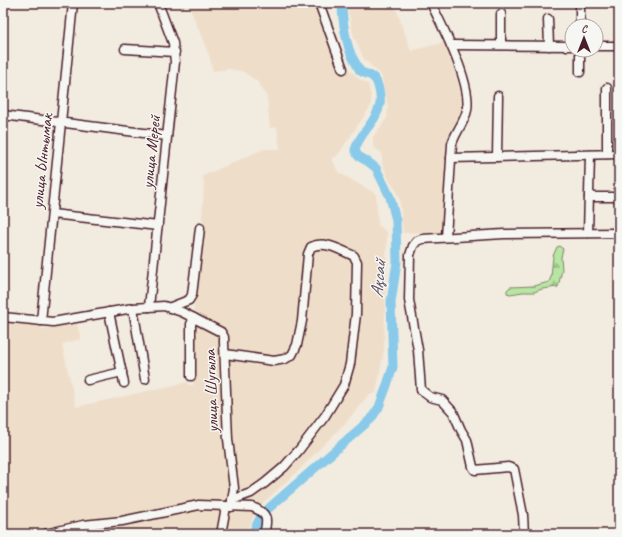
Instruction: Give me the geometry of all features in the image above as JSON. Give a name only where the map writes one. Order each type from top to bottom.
[{"type":"street","name":"улица Ынтымак","points":[[42,321],[73,3]]},
{"type":"street","name":"улица Мерей","points":[[149,307],[175,52],[158,3]]},
{"type":"street","points":[[319,3],[343,69]]},
{"type":"street","points":[[431,3],[451,45],[467,100],[465,116],[454,136],[451,158],[446,237]]},
{"type":"street","points":[[580,3],[580,18]]},
{"type":"street","points":[[500,45],[501,14]]},
{"type":"street","points":[[548,19],[548,46]]},
{"type":"street","points":[[451,45],[564,46]]},
{"type":"street","points":[[604,46],[619,46]]},
{"type":"street","points":[[125,49],[175,52]]},
{"type":"street","points":[[580,58],[580,72]]},
{"type":"street","points":[[607,88],[607,154]]},
{"type":"street","points":[[496,157],[498,96]]},
{"type":"street","points":[[3,115],[167,136]]},
{"type":"street","points":[[451,158],[619,154]]},
{"type":"street","points":[[588,233],[590,155]]},
{"type":"street","points":[[589,197],[619,197]]},
{"type":"street","points":[[52,214],[158,226]]},
{"type":"street","points":[[171,307],[189,300],[192,295],[200,228]]},
{"type":"street","points":[[524,534],[523,514],[514,469],[508,467],[475,470],[473,467],[468,440],[461,430],[453,412],[442,400],[430,397],[421,390],[418,350],[409,300],[410,254],[413,246],[417,241],[422,239],[504,234],[619,233]]},
{"type":"street","points":[[225,354],[274,361],[285,359],[292,355],[297,345],[302,321],[308,254],[311,247],[315,244],[323,244],[354,256],[357,262],[356,314],[350,364],[344,385],[325,416],[284,467],[251,493],[230,505]]},
{"type":"street","name":"улица Шугыла","points":[[3,317],[53,322],[133,308],[164,306],[171,307],[221,332],[224,337],[228,439],[234,488],[221,534]]},
{"type":"street","points":[[133,308],[145,379]]},
{"type":"street","points":[[109,312],[124,383]]},
{"type":"street","points":[[190,376],[191,324],[194,318]]},
{"type":"street","points":[[88,380],[122,372]]},
{"type":"street","points":[[45,534],[83,525],[122,521],[191,506],[230,505],[252,507],[263,513],[267,519],[264,534]]},
{"type":"shaded area","points":[[188,3],[313,3],[338,70],[347,67],[359,79],[368,84],[371,96],[371,106],[337,156],[332,158],[338,172],[376,194],[378,225],[387,232],[384,350],[376,393],[369,394],[348,420],[298,471],[263,503],[254,516],[246,534],[3,534],[3,321],[39,325],[42,329],[77,324],[81,339],[62,344],[76,407],[188,382],[189,385],[193,385],[195,325],[193,314],[204,226],[202,218],[204,186],[203,176],[264,149],[280,149],[277,127],[270,128],[267,97],[257,81],[242,71],[229,69],[213,71],[209,55]]},
{"type":"shaded area","points":[[348,3],[394,3],[411,51],[445,42],[463,99],[462,114],[449,140],[443,232],[403,233],[400,200],[382,164],[382,153],[373,147],[373,137],[387,118],[388,107],[381,75],[364,59],[354,37],[348,10]]},
{"type":"green space","points":[[559,246],[563,249],[561,257],[562,270],[558,287],[542,289],[534,292],[507,293],[507,290],[510,287],[534,286],[549,282],[551,277],[553,256],[557,247]]},
{"type":"waterway","name":"Ақсай","points":[[252,534],[260,518],[269,508],[371,419],[379,407],[393,367],[391,302],[397,262],[396,220],[390,197],[376,168],[358,156],[355,150],[360,138],[372,122],[378,110],[380,104],[380,94],[376,80],[360,71],[351,54],[345,32],[342,3]]}]
